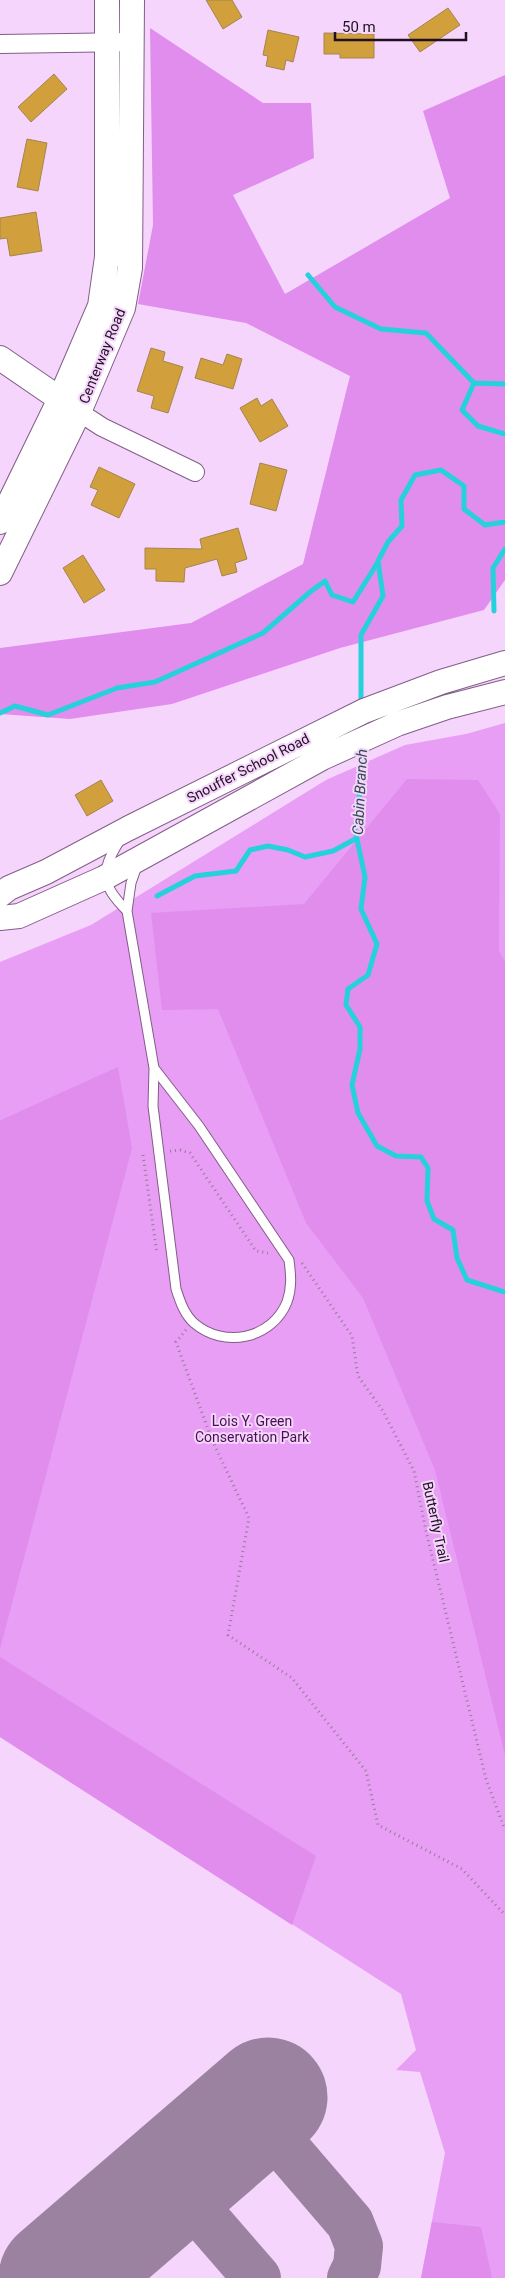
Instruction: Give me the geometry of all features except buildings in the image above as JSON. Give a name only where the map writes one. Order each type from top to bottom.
[{"type":"street","name":"Centerway Road","points":[[0,573],[69,405],[100,306],[107,258],[107,0]]},
{"type":"street","name":"Centerway Road","points":[[0,522],[69,405],[123,308],[130,268],[132,0]]},
{"type":"street","points":[[0,44],[132,42]]},
{"type":"street","points":[[0,358],[102,427],[195,472]]},
{"type":"street","name":"Snouffer School Road","points":[[0,895],[9,888],[46,872],[324,729],[401,696],[505,663]]},
{"type":"street","name":"Snouffer School Road","points":[[0,918],[19,916],[104,878],[322,758],[396,724],[447,707],[505,692]]},
{"type":"lane","points":[[127,911],[111,895],[104,878],[112,852],[129,828]]},
{"type":"lane","points":[[140,857],[131,884],[127,911],[154,1068],[153,1106],[176,1289],[184,1310],[193,1322],[206,1332],[219,1337],[236,1338],[261,1332],[279,1317],[283,1310],[291,1288],[288,1260],[200,1126],[154,1068]]},
{"type":"path","points":[[165,1152],[180,1150],[190,1153],[256,1251],[276,1254]]},
{"type":"path","points":[[143,1155],[157,1258]]},
{"type":"path","name":"Butterfly Trail","points":[[300,1261],[352,1336],[358,1376],[382,1411],[414,1471],[486,1779],[505,1830]]},
{"type":"path","points":[[193,1322],[176,1342],[212,1440],[249,1518],[228,1635],[292,1678],[366,1771],[378,1825],[462,1869],[505,1915]]},
{"type":"green space","name":"Lois Y. Green Conservation Park","points":[[505,723],[505,2278],[421,2278],[445,2153],[420,2072],[396,2070],[416,2050],[401,1994],[0,1737],[0,1122],[63,1092],[0,1120],[0,962],[91,925],[326,780],[405,745],[466,734]]},
{"type":"shaded area","points":[[150,28],[263,103],[311,103],[314,158],[233,195],[285,294],[450,198],[423,111],[505,75],[505,580],[484,610],[340,648],[172,704],[70,719],[0,714],[0,648],[191,623],[303,564],[350,376],[246,323],[138,304],[153,225]]},
{"type":"shaded area","points":[[407,779],[478,780],[500,814],[499,951],[505,962],[505,1755],[435,1470],[363,1298],[306,1223],[218,1009],[162,1010],[151,913],[304,904]]},
{"type":"shaded area","points":[[118,1067],[132,1148],[0,1649],[0,1120]]},
{"type":"shaded area","points":[[0,1657],[316,1856],[292,1925],[0,1737]]},
{"type":"shaded area","points":[[432,2222],[481,2227],[492,2278],[421,2278]]},
{"type":"waterway","points":[[308,275],[335,307],[381,329],[426,333],[474,383]]},
{"type":"waterway","name":"Cabin Branch","points":[[505,384],[474,383],[462,410],[478,426],[505,434]]},
{"type":"waterway","name":"Cabin Branch","points":[[361,705],[361,635],[383,596],[378,561],[388,542],[402,526],[401,500],[415,475],[441,470],[464,486],[464,509],[485,525],[505,522]]},
{"type":"waterway","points":[[494,611],[493,568],[505,549]]},
{"type":"waterway","points":[[0,713],[15,706],[48,715],[117,688],[155,682],[263,633],[325,581],[332,595],[353,602],[378,562]]},
{"type":"waterway","name":"Cabin Branch","points":[[363,746],[363,766],[355,830],[365,877],[361,909],[377,944],[368,975],[348,989],[346,1005],[360,1027],[360,1049],[352,1085],[358,1113],[377,1146],[396,1156],[421,1157],[428,1168],[427,1201],[434,1219],[453,1230],[457,1258],[467,1280],[505,1292]]},
{"type":"waterway","points":[[157,896],[195,876],[236,871],[250,850],[268,846],[288,850],[305,857],[333,851],[357,838]]},
{"type":"taxiway","points":[[253,2110],[350,2223],[359,2246],[357,2266],[351,2278]]},
{"type":"taxiway","points":[[172,2180],[257,2278]]},
{"type":"runway","points":[[58,2278],[268,2097]]}]
